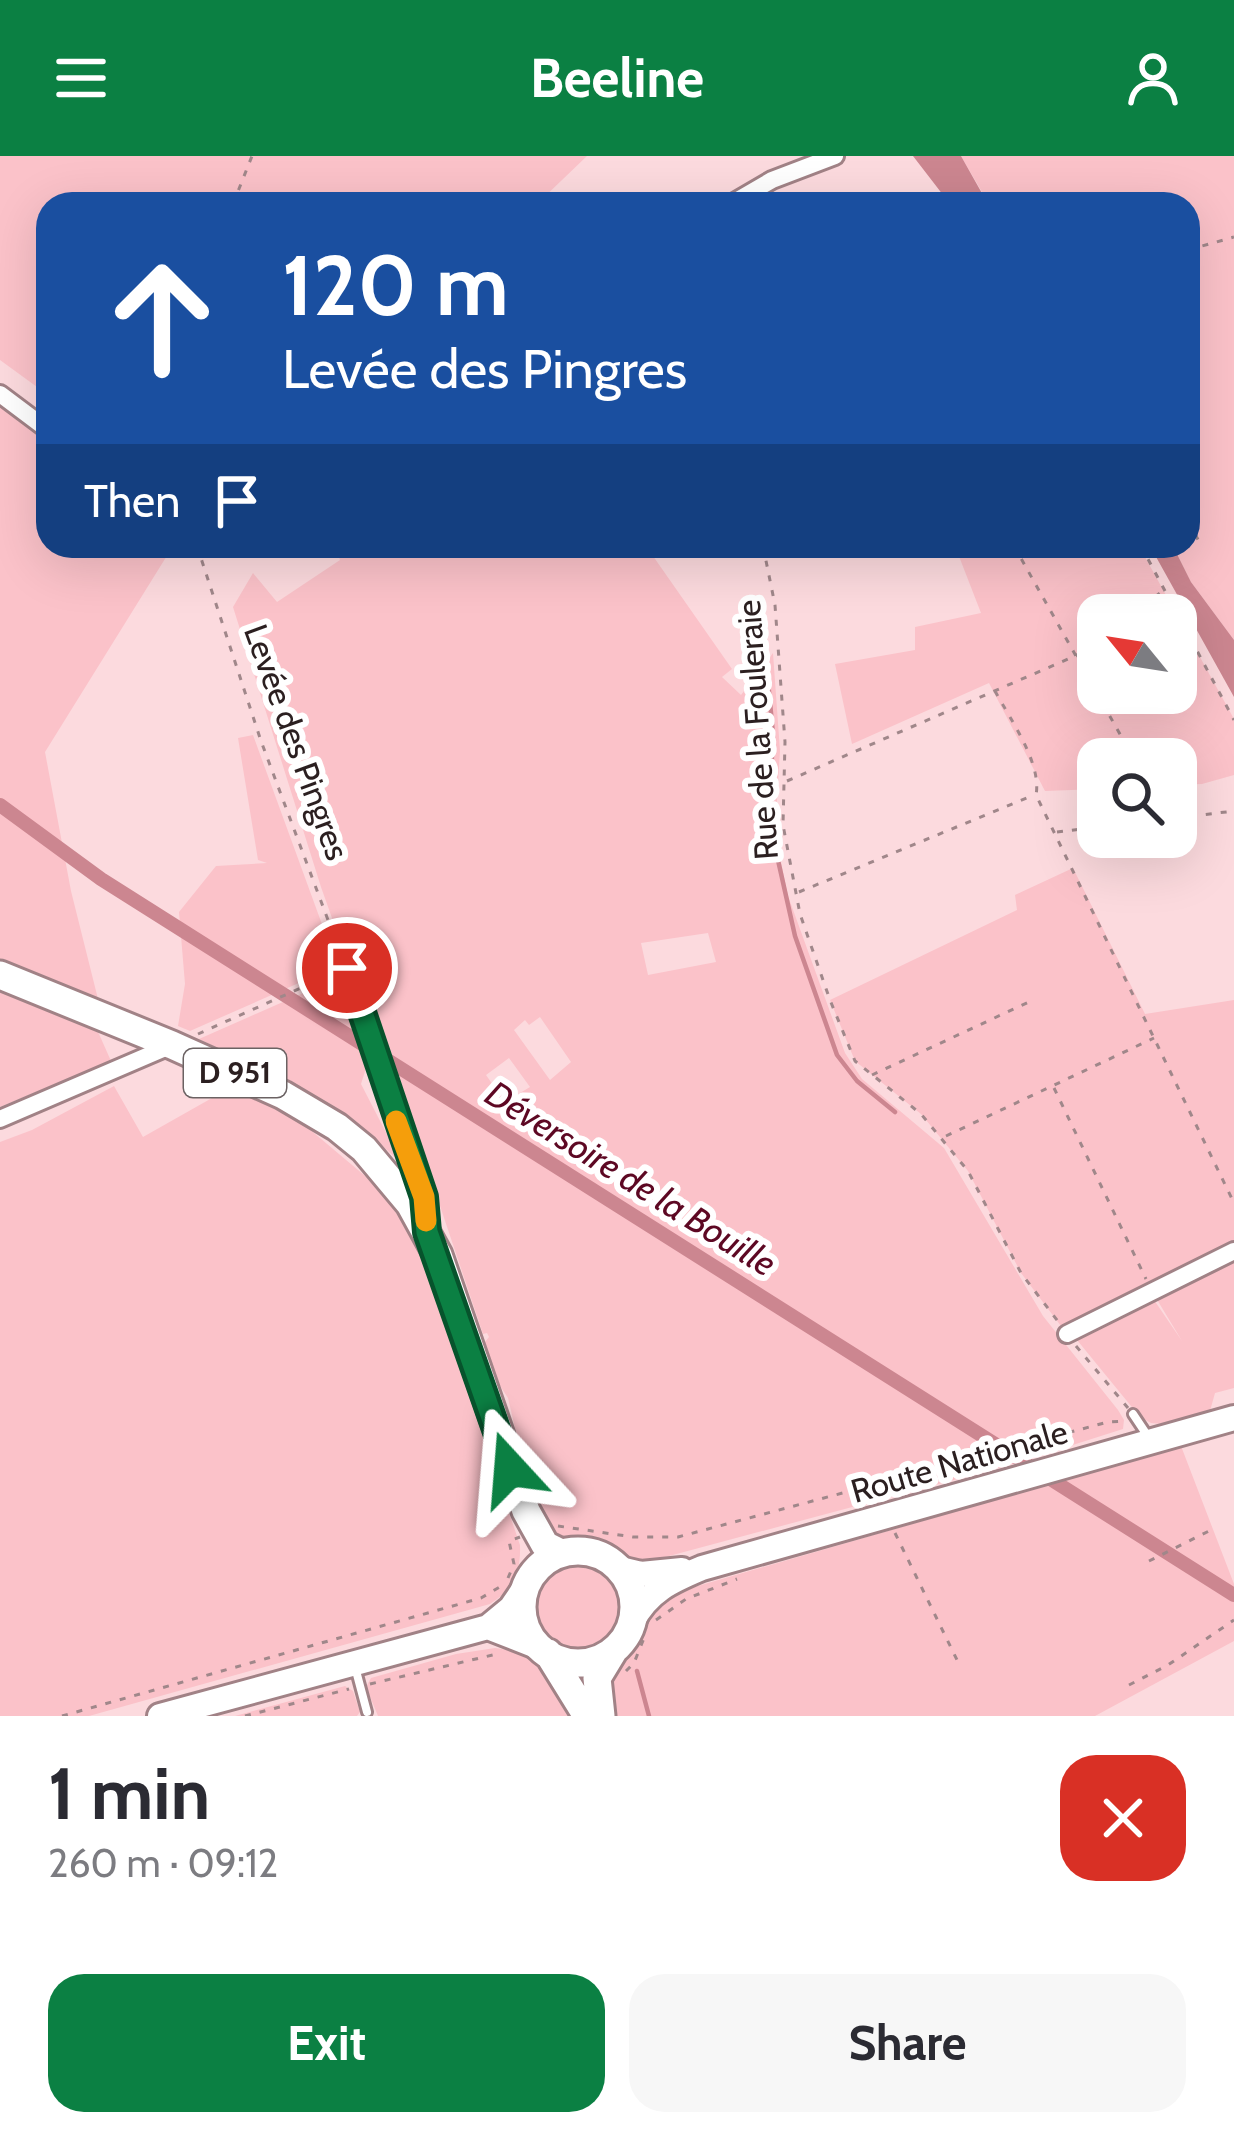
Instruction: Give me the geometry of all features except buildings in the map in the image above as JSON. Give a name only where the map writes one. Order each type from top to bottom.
[{"type":"main road","name":"D 951","points":[[0,975],[183,1040],[337,1127],[387,1174],[427,1232],[510,1469],[548,1532],[528,1582]]},
{"type":"main road","name":"Route Nationale","points":[[620,1569],[641,1574],[702,1568],[886,1515],[1140,1425],[1234,1418]]},
{"type":"main road","points":[[548,1532],[620,1569],[633,1597],[632,1622],[621,1660],[597,1678],[601,1716]]},
{"type":"main road","name":"Route Nationale","points":[[632,1622],[652,1593],[702,1568]]},
{"type":"main road","points":[[160,1716],[357,1675],[511,1608],[528,1582]]},
{"type":"main road","points":[[528,1582],[522,1612],[534,1653]]},
{"type":"main road","points":[[486,1618],[534,1653],[586,1716]]},
{"type":"main road","points":[[534,1653],[578,1663],[621,1660]]},
{"type":"street","points":[[752,192],[835,156]]},
{"type":"street","points":[[0,394],[36,421]]},
{"type":"street","points":[[347,968],[424,1197],[427,1232]]},
{"type":"street","points":[[0,1118],[183,1040]]},
{"type":"street","points":[[1067,1334],[1234,1251]]},
{"type":"lane","points":[[357,1675],[367,1712]]},
{"type":"path","points":[[238,192],[251,156]]},
{"type":"path","points":[[1200,246],[1234,236]]},
{"type":"path","points":[[1200,543],[1202,547]]},
{"type":"path","name":"Levée des Pingres","points":[[201,558],[261,741],[347,968]]},
{"type":"path","name":"Rue de la Fouleraie","points":[[765,558],[775,605],[783,825],[796,893],[855,1060],[921,1114],[968,1171],[1021,1273],[1140,1425]]},
{"type":"path","points":[[1021,558],[1122,738]]},
{"type":"path","points":[[1148,558],[1168,594]]},
{"type":"path","points":[[1159,594],[1166,589]]},
{"type":"path","points":[[1197,652],[1234,720]]},
{"type":"path","points":[[785,782],[1075,656]]},
{"type":"path","points":[[995,691],[1022,741],[1038,785],[1036,795],[1234,1203]]},
{"type":"path","points":[[796,893],[1036,795]]},
{"type":"path","points":[[1197,816],[1234,812]]},
{"type":"path","points":[[1055,832],[1077,829]]},
{"type":"path","points":[[183,1040],[347,968]]},
{"type":"path","points":[[872,1075],[1033,1000]]},
{"type":"path","points":[[942,1138],[1156,1037]]},
{"type":"path","points":[[1053,1086],[1153,1292]]},
{"type":"path","points":[[62,1716],[493,1594],[507,1582],[514,1564],[509,1541],[548,1532],[678,1537],[1108,1422],[1140,1425]]},
{"type":"path","points":[[886,1515],[959,1664]]},
{"type":"path","points":[[1149,1561],[1213,1528]]},
{"type":"path","points":[[621,1660],[634,1663],[647,1631],[666,1612],[747,1575]]},
{"type":"path","points":[[481,1598],[486,1618]]},
{"type":"path","points":[[1129,1685],[1234,1620]]},
{"type":"path","points":[[245,1716],[357,1675],[502,1652],[534,1653]]},
{"type":"shaded area","points":[[0,156],[587,156],[550,192],[36,192],[36,386],[0,360]]},
{"type":"shaded area","points":[[913,156],[961,156],[981,192],[941,192]]},
{"type":"shaded area","points":[[961,156],[1234,156],[1234,640],[1179,558],[1200,558],[1200,192],[982,192]]},
{"type":"shaded area","points":[[0,400],[36,428],[36,558],[166,558],[45,752],[71,891],[99,1003],[0,963]]},
{"type":"shaded area","points":[[339,558],[654,558],[732,669],[722,677],[741,695],[773,653],[780,751],[775,833],[788,896],[845,1053],[862,1079],[944,1148],[1043,1316],[1118,1410],[1123,1429],[1013,1464],[643,1563],[597,1544],[560,1540],[547,1528],[522,1458],[508,1398],[495,1378],[485,1342],[489,1337],[483,1334],[433,1185],[417,1158],[401,1160],[403,1165],[332,1109],[199,1039],[335,979],[345,986],[367,1065],[361,1084],[394,1148],[411,1141],[321,887],[233,607],[253,573],[277,602]],"holes":[[[708,933],[716,962],[648,975],[641,943]],[[540,1017],[571,1062],[550,1080],[514,1030],[525,1020],[529,1025]],[[509,1058],[530,1087],[505,1102],[486,1075]]]},
{"type":"shaded area","points":[[960,558],[1146,558],[1165,594],[1077,594],[1077,714],[1197,714],[1197,652],[1234,719],[1234,775],[1197,784],[1197,738],[1077,738],[1077,790],[1045,791],[989,683],[852,744],[835,664],[915,650],[915,627],[981,613]]},
{"type":"shaded area","points":[[1157,558],[1179,558],[1234,640],[1234,697],[1197,630],[1197,594],[1177,594]]},
{"type":"shaded area","points":[[253,735],[335,960],[326,971],[190,1031],[178,1026],[185,984],[179,912],[216,866],[267,863],[258,860],[238,738]]},
{"type":"shaded area","points":[[1073,868],[1145,1014],[1234,1000],[1234,1388],[1215,1393],[1210,1411],[1162,1424],[1140,1417],[1077,1340],[1077,1334],[1152,1297],[1182,1341],[1153,1293],[1067,1334],[1021,1273],[968,1171],[921,1114],[855,1061],[830,1000],[1017,910],[1015,895]]},
{"type":"shaded area","points":[[0,989],[95,1025],[111,1061],[0,1107]]},
{"type":"shaded area","points":[[235,1085],[295,1117],[402,1207],[440,1287],[462,1375],[520,1545],[517,1572],[505,1593],[490,1604],[89,1716],[0,1716],[0,1142],[114,1086],[143,1137]]},
{"type":"shaded area","points":[[1181,1446],[1234,1584],[1234,1641],[1095,1716],[609,1716],[607,1671],[637,1642],[649,1614],[677,1592]]},
{"type":"shaded area","points":[[578,1564],[608,1577],[621,1607],[608,1637],[578,1650],[548,1637],[535,1607],[548,1577]]},
{"type":"shaded area","points":[[495,1648],[535,1662],[560,1690],[574,1716],[378,1716],[366,1687],[371,1678]]},
{"type":"shaded area","points":[[345,1686],[353,1691],[357,1716],[235,1716]]},
{"type":"waterway","points":[[766,660],[773,734],[769,820],[795,936],[837,1055],[857,1081],[895,1112]]},
{"type":"waterway","name":"Déversoire de la Bouille","points":[[0,805],[101,879],[1234,1595]]},
{"type":"waterway","points":[[637,1671],[649,1716]]},
{"type":"slow traffic","points":[[396,1121],[424,1197],[426,1221]]},
{"type":"route","points":[[347,968],[424,1197],[427,1232],[510,1469]]}]
